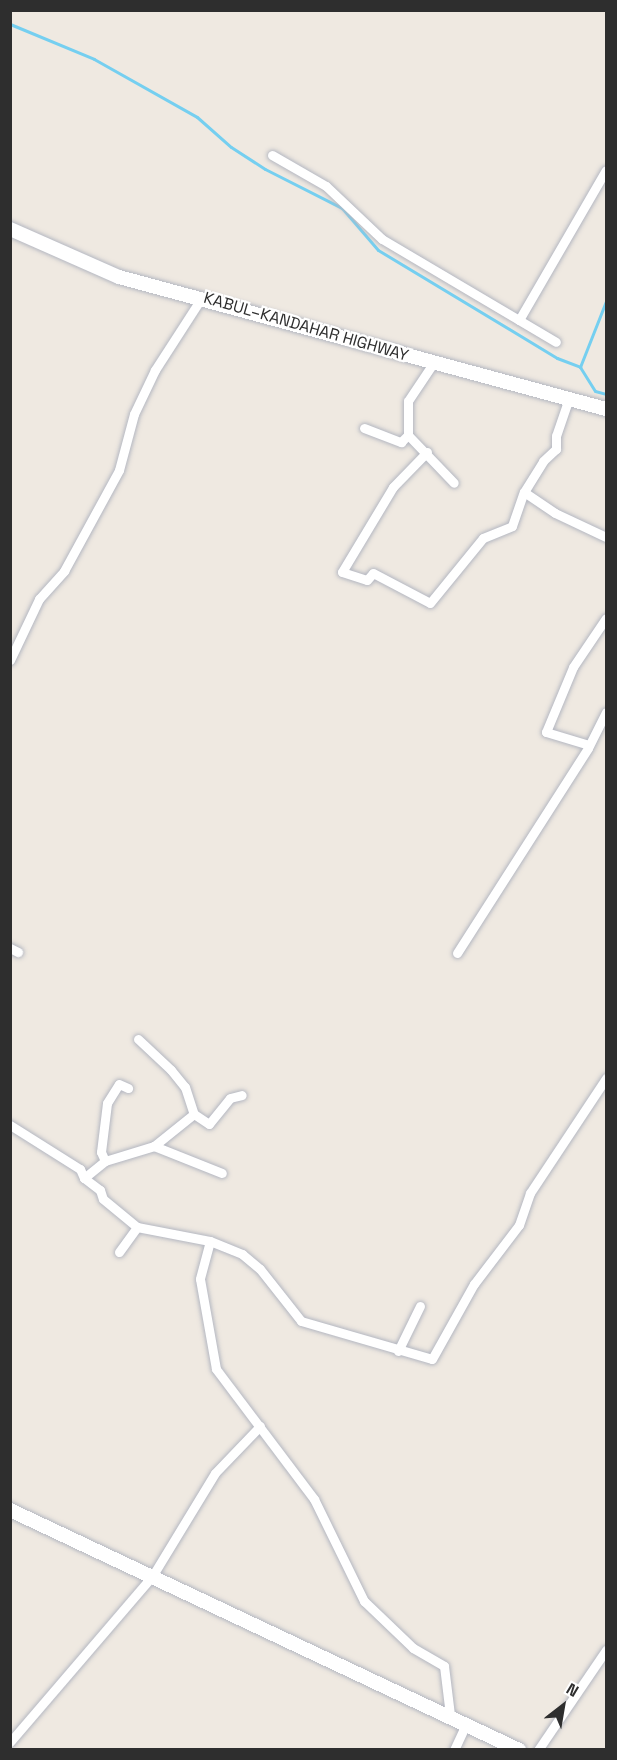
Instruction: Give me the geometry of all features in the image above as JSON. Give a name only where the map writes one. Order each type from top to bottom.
[{"type":"main road","name":"KABUL–KANDAHAR HIGHWAY","points":[[10,229],[118,277],[202,297],[606,409]]},
{"type":"main road","points":[[10,1510],[450,1715],[493,1743],[519,1749]]},
{"type":"street","points":[[272,155],[326,186],[382,239],[556,342]]},
{"type":"street","points":[[519,320],[606,170]]},
{"type":"street","points":[[10,660],[39,599],[64,571],[119,470],[134,414],[155,370],[202,297]]},
{"type":"street","points":[[364,428],[401,442],[408,435],[408,401],[435,362]]},
{"type":"street","points":[[427,452],[393,487],[342,572],[368,580],[373,573],[430,603],[483,538],[512,526],[524,492],[543,461],[556,450],[556,436],[569,398]]},
{"type":"street","points":[[408,435],[427,452],[454,483]]},
{"type":"street","points":[[524,492],[555,513],[606,537]]},
{"type":"street","points":[[589,745],[546,732],[570,673],[606,618]]},
{"type":"street","points":[[457,953],[589,745],[606,712]]},
{"type":"street","points":[[138,1039],[185,1087],[194,1114],[209,1124],[230,1098],[242,1095]]},
{"type":"street","points":[[10,1125],[80,1169],[84,1178],[137,1227],[210,1241],[242,1254],[260,1269],[302,1321],[398,1352],[435,1356],[474,1284],[519,1225],[530,1193],[606,1078]]},
{"type":"street","points":[[105,1161],[101,1152],[107,1103],[119,1084],[128,1088]]},
{"type":"street","points":[[84,1178],[105,1161],[154,1146],[194,1114]]},
{"type":"street","points":[[154,1146],[222,1173]]},
{"type":"street","points":[[119,1252],[137,1227]]},
{"type":"street","points":[[210,1241],[200,1279],[216,1369],[314,1499],[364,1601],[413,1648],[444,1666],[450,1715]]},
{"type":"street","points":[[398,1352],[420,1306]]},
{"type":"street","points":[[10,1742],[153,1575],[216,1473],[260,1426]]},
{"type":"street","points":[[538,1749],[606,1650]]},
{"type":"street","points":[[454,1749],[466,1724]]},
{"type":"waterway","points":[[10,24],[94,59],[197,117],[231,147],[265,169],[342,208],[378,250],[557,358],[580,367],[595,391],[606,394]]},
{"type":"waterway","points":[[580,367],[606,301]]}]
